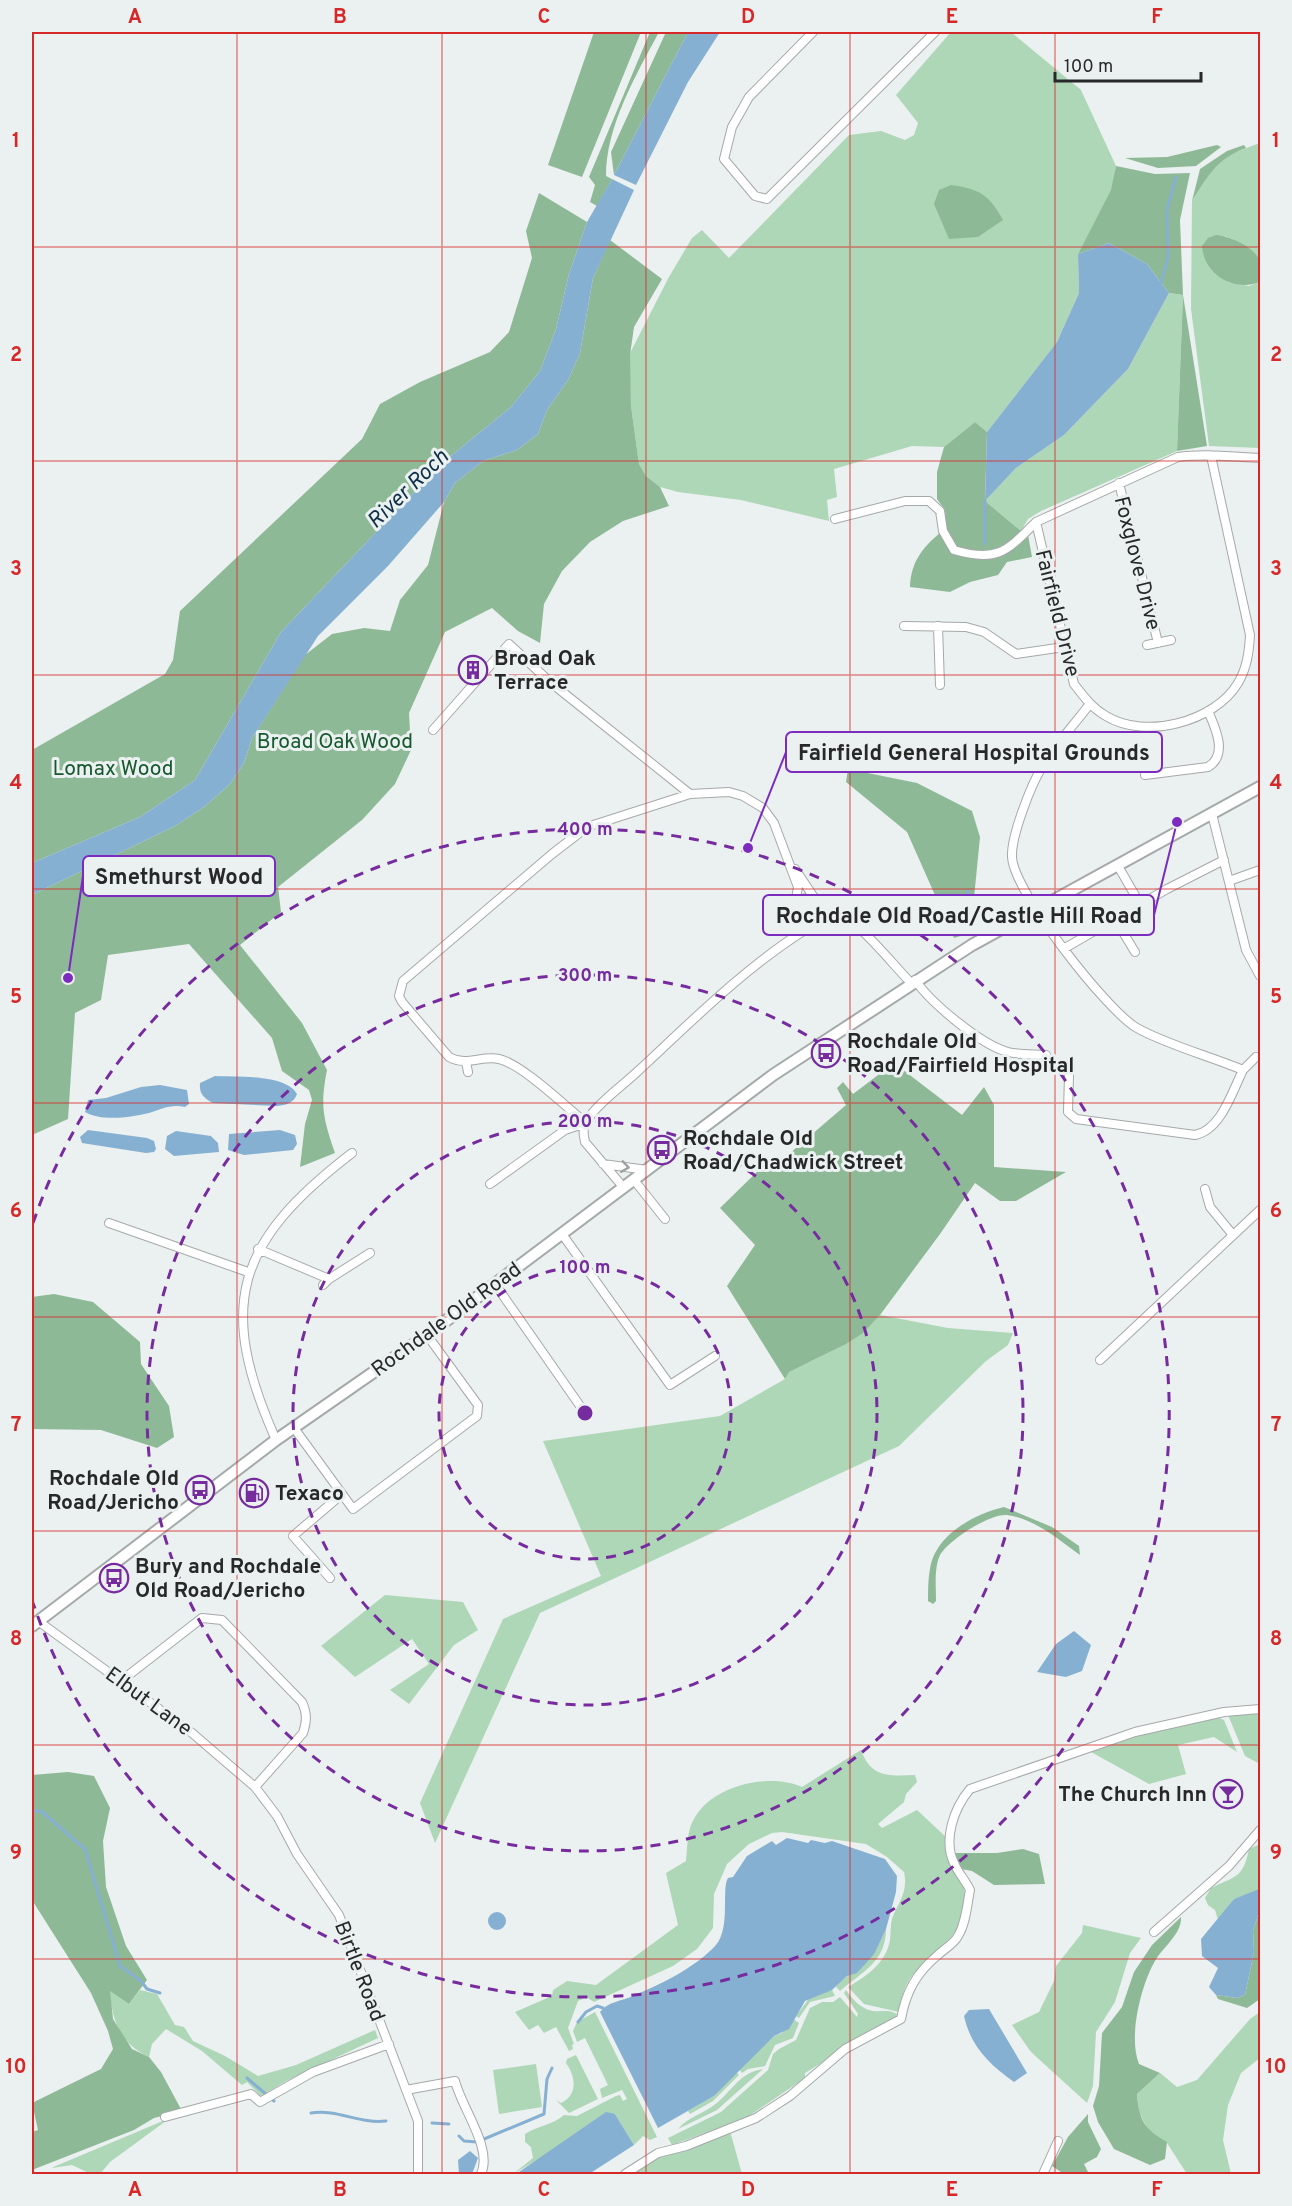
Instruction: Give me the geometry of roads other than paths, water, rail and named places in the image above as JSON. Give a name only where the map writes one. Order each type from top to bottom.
[{"type":"main road","name":"Rochdale Old Road","points":[[35,1623],[276,1440],[427,1335],[773,1075],[913,982],[1035,910],[1260,787]]},
{"type":"street","points":[[813,32],[749,97],[732,128],[724,159],[755,196],[767,199],[935,32]]},
{"type":"street","points":[[1211,456],[1260,458]]},
{"type":"street","name":"Fairfield Drive","points":[[1211,456],[1250,635],[1247,662],[1237,685],[1224,700],[1208,711],[1172,723],[1140,726],[1118,722],[1089,705],[1074,684],[1036,522],[1178,457],[1211,456]]},
{"type":"street","name":"Foxglove Drive","points":[[1119,483],[1158,643]]},
{"type":"street","points":[[835,519],[905,501],[929,501],[940,510],[943,531],[954,550],[979,557],[1010,549],[1036,522]]},
{"type":"street","points":[[904,626],[966,627],[984,632],[1016,654],[1064,648]]},
{"type":"street","points":[[938,626],[940,685]]},
{"type":"street","points":[[1147,645],[1170,640]]},
{"type":"street","points":[[433,730],[509,644],[550,682],[690,794]]},
{"type":"street","points":[[1089,705],[1042,767],[1014,836],[1012,858],[1017,879],[1035,910],[1113,1010],[1137,1028],[1244,1070]]},
{"type":"street","points":[[1145,775],[1208,766],[1217,762],[1221,751],[1208,711]]},
{"type":"street","points":[[586,1123],[508,1062],[490,1058],[459,1063],[449,1057],[402,1002],[399,996],[403,981],[587,827],[690,794],[729,792],[754,802],[772,818],[798,887],[793,921],[805,930]]},
{"type":"street","points":[[1212,813],[1246,950],[1260,976]]},
{"type":"street","points":[[1065,948],[1140,904],[1224,860]]},
{"type":"street","points":[[789,861],[818,901],[824,914],[821,924]]},
{"type":"street","points":[[1118,866],[1140,904]]},
{"type":"street","points":[[1229,881],[1260,870]]},
{"type":"street","points":[[795,904],[805,897],[844,914],[925,993],[983,1040],[1008,1052],[1046,1055]]},
{"type":"street","points":[[1115,919],[1131,937],[1135,952]]},
{"type":"street","points":[[624,1188],[585,1142],[583,1133],[586,1123],[608,1099],[718,997],[762,960],[805,930],[811,930],[821,924],[839,921],[855,926]]},
{"type":"street","points":[[1069,1075],[1068,1112],[1076,1119],[1195,1135],[1206,1133],[1218,1118],[1244,1070],[1256,1057]]},
{"type":"street","points":[[466,1062],[468,1072]]},
{"type":"street","points":[[490,1184],[565,1130],[586,1123]]},
{"type":"street","points":[[276,1440],[261,1407],[245,1354],[243,1317],[248,1272],[258,1249],[282,1215],[313,1182],[352,1153]]},
{"type":"street","points":[[603,1164],[647,1170]]},
{"type":"street","points":[[634,1180],[665,1219]]},
{"type":"street","points":[[1205,1189],[1210,1207],[1233,1235]]},
{"type":"street","points":[[1100,1360],[1260,1210]]},
{"type":"street","points":[[109,1223],[248,1272]]},
{"type":"street","points":[[562,1234],[670,1384],[715,1356]]},
{"type":"street","points":[[258,1249],[326,1282],[370,1253]]},
{"type":"street","points":[[495,1284],[585,1413]]},
{"type":"street","points":[[294,1428],[353,1509],[477,1416],[478,1405],[427,1335]]},
{"type":"street","points":[[330,1578],[293,1536],[341,1495]]},
{"type":"street","points":[[121,1681],[202,1618],[222,1620],[302,1702],[305,1710],[307,1722],[303,1733],[255,1787]]},
{"type":"street","name":"Elbut Lane","points":[[35,1623],[121,1681],[192,1733],[255,1787]]},
{"type":"street","points":[[625,2175],[658,2153],[686,2146],[756,2118],[790,2096],[845,2049],[902,2019],[903,2005],[911,1985],[927,1964],[957,1938],[963,1925],[970,1890],[953,1864],[949,1840],[953,1819],[970,1789],[1135,1732],[1224,1712],[1260,1709]]},
{"type":"street","name":"Birtle Road","points":[[255,1787],[277,1816],[297,1854],[339,1915],[418,2121],[418,2175]]},
{"type":"street","points":[[1154,1932],[1229,1866],[1260,1830]]},
{"type":"street","points":[[165,2117],[251,2094],[260,2102],[313,2072],[389,2044]]},
{"type":"street","points":[[406,2090],[455,2081],[460,2101],[483,2147],[485,2158],[481,2175]]},
{"type":"street","points":[[1043,2175],[1058,2141]]},
{"type":"water","points":[[688,32],[720,32],[688,82],[636,185],[614,175]]},
{"type":"water","points":[[612,179],[634,190],[593,278],[580,353],[568,380],[547,410],[538,434],[517,450],[483,461],[455,483],[444,502],[388,566],[318,636],[252,738],[244,763],[230,784],[204,807],[175,826],[32,895],[32,863],[140,817],[195,780],[281,632],[441,464],[511,407],[540,371],[556,329],[569,274],[587,222]]},
{"type":"water","points":[[1109,243],[1147,264],[1169,293],[1128,369],[1064,435],[1016,468],[985,501],[987,432],[1057,342],[1079,293],[1078,254]]},
{"type":"water","points":[[215,1076],[271,1080],[282,1083],[297,1094],[289,1103],[277,1106],[213,1103],[203,1095],[200,1083]]},
{"type":"water","points":[[160,1085],[187,1090],[189,1104],[185,1107],[171,1107],[126,1117],[108,1118],[85,1112],[88,1100],[106,1098],[141,1087]]},
{"type":"water","points":[[88,1130],[147,1138],[154,1141],[156,1149],[154,1152],[146,1153],[82,1143],[80,1137]]},
{"type":"water","points":[[280,1130],[295,1135],[297,1144],[293,1150],[244,1155],[228,1150],[229,1134]]},
{"type":"water","points":[[176,1131],[211,1136],[218,1143],[219,1152],[174,1156],[165,1149],[167,1136]]},
{"type":"water","points":[[1074,1631],[1091,1645],[1082,1671],[1066,1677],[1037,1672],[1056,1644]]},
{"type":"water","points":[[787,1838],[808,1843],[811,1840],[825,1843],[832,1841],[885,1859],[897,1876],[896,1892],[886,1929],[875,1953],[857,1973],[847,1976],[832,1990],[805,2001],[789,2029],[774,2036],[714,2096],[658,2128],[600,2012],[611,2004],[677,1975],[708,1953],[721,1937],[725,1919],[725,1891],[728,1878],[733,1877],[747,1856],[772,1841],[776,1845]]},
{"type":"water","points":[[1259,1889],[1260,1909],[1253,1931],[1254,1952],[1245,1995],[1237,1998],[1216,1995],[1209,1987],[1218,1968],[1202,1956],[1201,1939],[1234,1899]]},
{"type":"water","points":[[497,1912],[503,1915],[506,1921],[503,1927],[497,1930],[491,1927],[488,1921],[491,1915]]},
{"type":"water","points":[[989,2009],[1027,2073],[1014,2082],[982,2054],[967,2027],[964,2016],[969,2010]]},
{"type":"water","points":[[606,2112],[615,2114],[634,2145],[589,2174],[516,2174]]},
{"type":"water","points":[[470,2151],[478,2158],[472,2174],[459,2174],[458,2160]]},
{"type":"waterway","points":[[1161,282],[1168,257],[1167,209],[1176,177]]},
{"type":"waterway","points":[[985,501],[985,544]]},
{"type":"waterway","points":[[967,891],[973,902],[1006,915]]},
{"type":"waterway","points":[[32,1811],[41,1811],[85,1849],[120,1966],[141,1981],[147,1989],[160,1993]]},
{"type":"waterway","points":[[578,2022],[586,2012],[597,2006],[603,2008]]},
{"type":"waterway","points":[[459,2136],[464,2141],[477,2142],[544,2114],[547,2079],[552,2068]]},
{"type":"waterway","points":[[247,2078],[274,2101]]},
{"type":"waterway","points":[[311,2113],[321,2112],[386,2121]]},
{"type":"waterway","points":[[432,2123],[449,2124]]},
{"type":"place","name":"Broad Oak Terrace","points":[[473,670]]},
{"type":"place","name":"Rochdale Old Road/Castle Hill Road","points":[[1177,822]]},
{"type":"place","name":"Fairfield General Hospital Grounds","points":[[748,848]]},
{"type":"place","name":"Smethurst Wood","points":[[68,978]]},
{"type":"place","name":"Rochdale Old Road/Fairfield Hospital","points":[[826,1053]]},
{"type":"place","name":"Rochdale Old Road/Chadwick Street","points":[[662,1150]]},
{"type":"place","name":"Rochdale Old Road/Jericho","points":[[200,1490]]},
{"type":"place","name":"Texaco","points":[[254,1493]]},
{"type":"place","name":"Bury and Rochdale Old Road/Jericho","points":[[114,1578]]},
{"type":"place","name":"The Church Inn","points":[[1228,1794]]},
{"type":"water label","name":"River Roch","points":[[407,488]]},
{"type":"park label","name":"Broad Oak Wood","points":[[335,741]]},
{"type":"park label","name":"Lomax Wood","points":[[113,768]]}]
